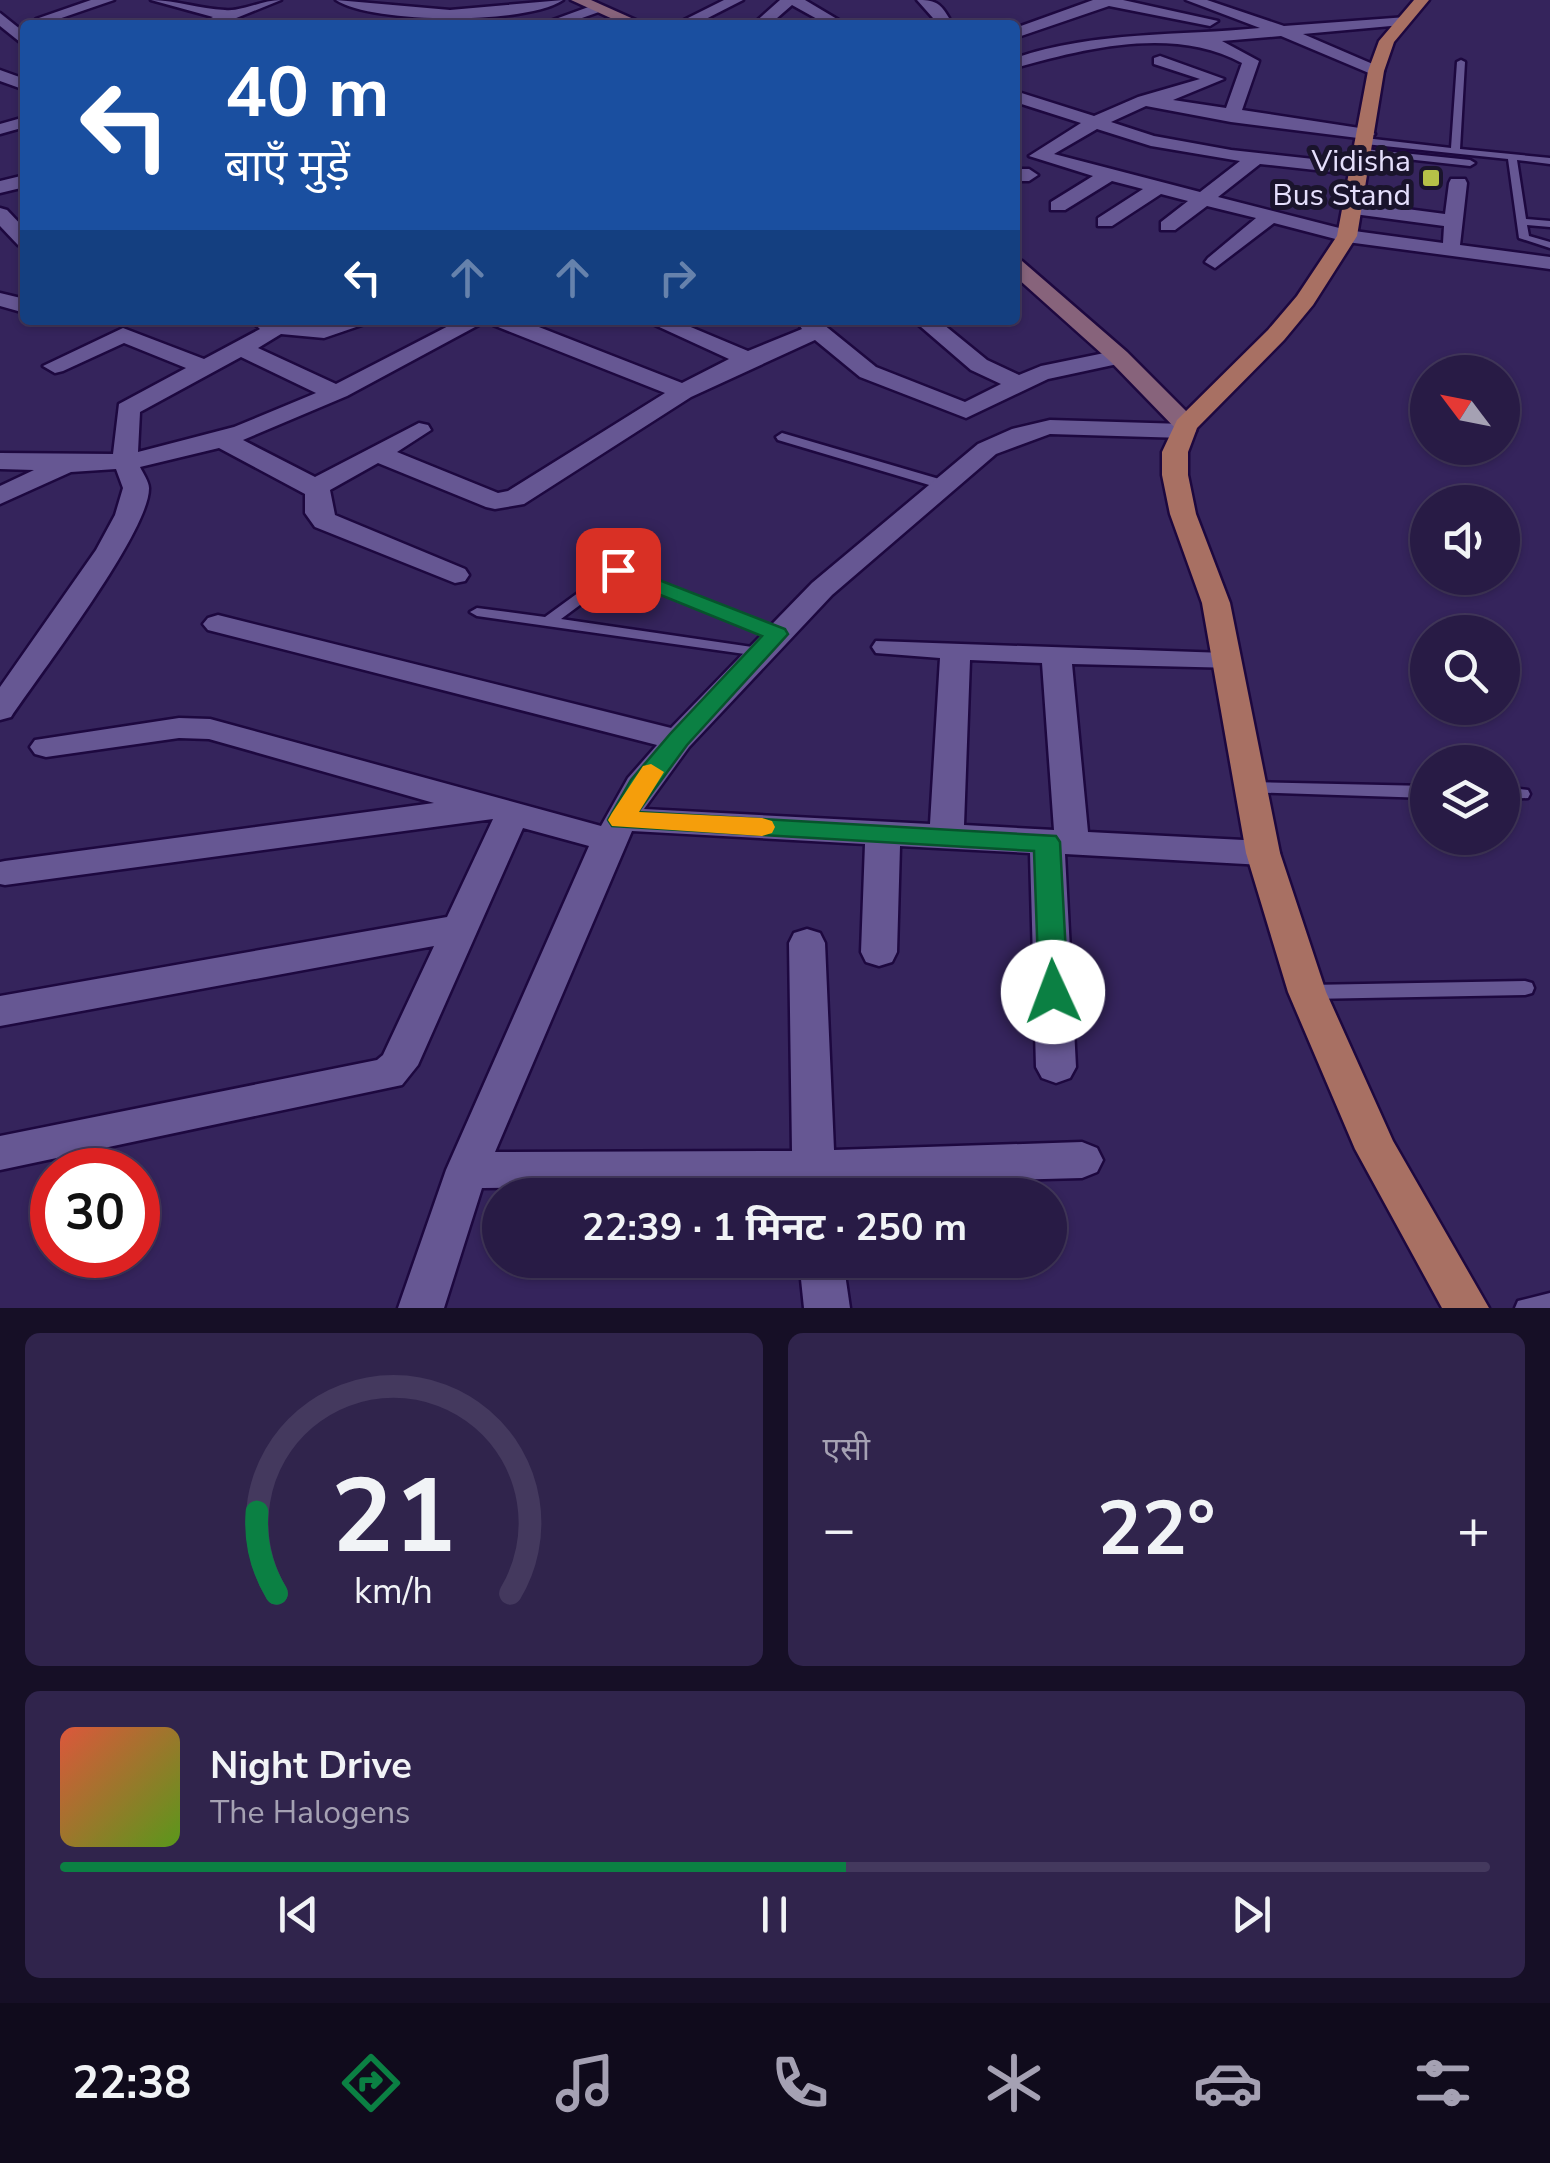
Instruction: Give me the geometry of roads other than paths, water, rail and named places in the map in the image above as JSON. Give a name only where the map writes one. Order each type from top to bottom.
[{"type":"main road","points":[[578,0],[625,20]]},
{"type":"main road","points":[[1422,0],[1387,40],[1376,71],[1347,236],[1305,300],[1276,335],[1185,428],[1176,452],[1175,474],[1184,514],[1216,603],[1263,853],[1307,992],[1376,1149],[1466,1308]]},
{"type":"main road","points":[[1020,269],[1119,357],[1185,428]]},
{"type":"street","points":[[44,20],[107,0]]},
{"type":"street","points":[[158,0],[215,18],[274,0]]},
{"type":"street","points":[[343,0],[404,13],[470,16],[556,0]]},
{"type":"street","points":[[693,20],[736,0]]},
{"type":"street","points":[[766,20],[791,0],[830,20]]},
{"type":"street","points":[[924,0],[936,8],[940,20]]},
{"type":"street","points":[[1193,0],[1376,71]]},
{"type":"street","points":[[1020,31],[1104,1],[1282,32]]},
{"type":"street","points":[[388,20],[433,2]]},
{"type":"street","points":[[732,20],[761,3]]},
{"type":"street","points":[[562,20],[594,9]]},
{"type":"street","points":[[1198,39],[1402,20]]},
{"type":"street","points":[[1020,61],[1053,50],[1144,37],[1180,35],[1198,39],[1251,61],[1232,116]]},
{"type":"street","points":[[1160,60],[1216,80],[1152,102],[1138,102],[1038,156],[1347,236],[1550,263]]},
{"type":"street","points":[[1020,98],[1151,141],[1256,158],[1364,149]]},
{"type":"street","points":[[1152,102],[1189,116],[1232,116],[1364,149]]},
{"type":"street","points":[[1168,226],[1256,158]]},
{"type":"street","points":[[1058,206],[1108,176]]},
{"type":"street","points":[[1452,249],[1458,183]]},
{"type":"street","points":[[1105,222],[1156,188]]},
{"type":"street","points":[[1354,208],[1454,221]]},
{"type":"street","points":[[1215,262],[1271,216]]},
{"type":"street","points":[[2,219],[20,246]]},
{"type":"street","points":[[0,710],[110,550],[128,515],[136,488],[125,460],[128,409],[244,350],[266,325]]},
{"type":"street","points":[[282,325],[324,331],[340,325]]},
{"type":"street","points":[[0,461],[125,460],[220,438],[258,426],[334,392],[465,325]]},
{"type":"street","points":[[514,325],[683,392]]},
{"type":"street","points":[[667,325],[748,359]]},
{"type":"street","points":[[376,454],[503,501],[516,498],[683,392],[812,325],[868,372],[956,410],[976,408],[1018,383],[1057,368],[1119,357]]},
{"type":"street","points":[[930,325],[979,365],[1018,383]]},
{"type":"street","points":[[55,366],[123,335],[206,368]]},
{"type":"street","points":[[244,350],[334,392]]},
{"type":"street","points":[[420,1308],[466,1170],[615,830],[640,786],[678,740],[768,643],[941,484],[1001,441],[1050,428],[1185,428]]},
{"type":"street","points":[[314,488],[420,430]]},
{"type":"street","points":[[220,438],[314,488],[318,492],[318,513],[325,521],[455,574]]},
{"type":"street","points":[[0,496],[68,463]]},
{"type":"street","points":[[218,624],[678,740]]},
{"type":"street","points":[[887,647],[1226,662]]},
{"type":"street","points":[[946,837],[955,650]]},
{"type":"street","points":[[1056,656],[1060,843],[1056,1066]]},
{"type":"street","points":[[46,747],[180,728],[210,729],[500,810],[615,830],[882,834],[1263,853]]},
{"type":"street","points":[[5,873],[500,810]]},
{"type":"street","points":[[0,1153],[388,1074],[398,1066],[460,928],[500,810]]},
{"type":"street","points":[[879,952],[882,834]]},
{"type":"street","points":[[0,1011],[460,928]]},
{"type":"street","points":[[807,943],[812,1178]]},
{"type":"street","points":[[851,1178],[1082,1160]]},
{"type":"street","points":[[466,1170],[718,1178]]},
{"type":"street","points":[[823,1278],[826,1308]]},
{"type":"lane","points":[[1455,151],[1460,62]]},
{"type":"lane","points":[[1364,149],[1455,151],[1513,162]]},
{"type":"lane","points":[[1364,149],[1513,162],[1550,161]]},
{"type":"lane","points":[[1513,162],[1524,238],[1550,245]]},
{"type":"lane","points":[[1521,221],[1550,224]]},
{"type":"lane","points":[[782,436],[941,484]]},
{"type":"lane","points":[[598,562],[768,643]]},
{"type":"lane","points":[[548,622],[618,570]]},
{"type":"lane","points":[[477,612],[768,643]]},
{"type":"lane","points":[[1250,788],[1410,792]]},
{"type":"lane","points":[[1307,992],[1525,988]]},
{"type":"lane","points":[[1526,1308],[1550,1302]]},
{"type":"place","name":"Vidisha Bus Stand","points":[[1431,178]]}]
